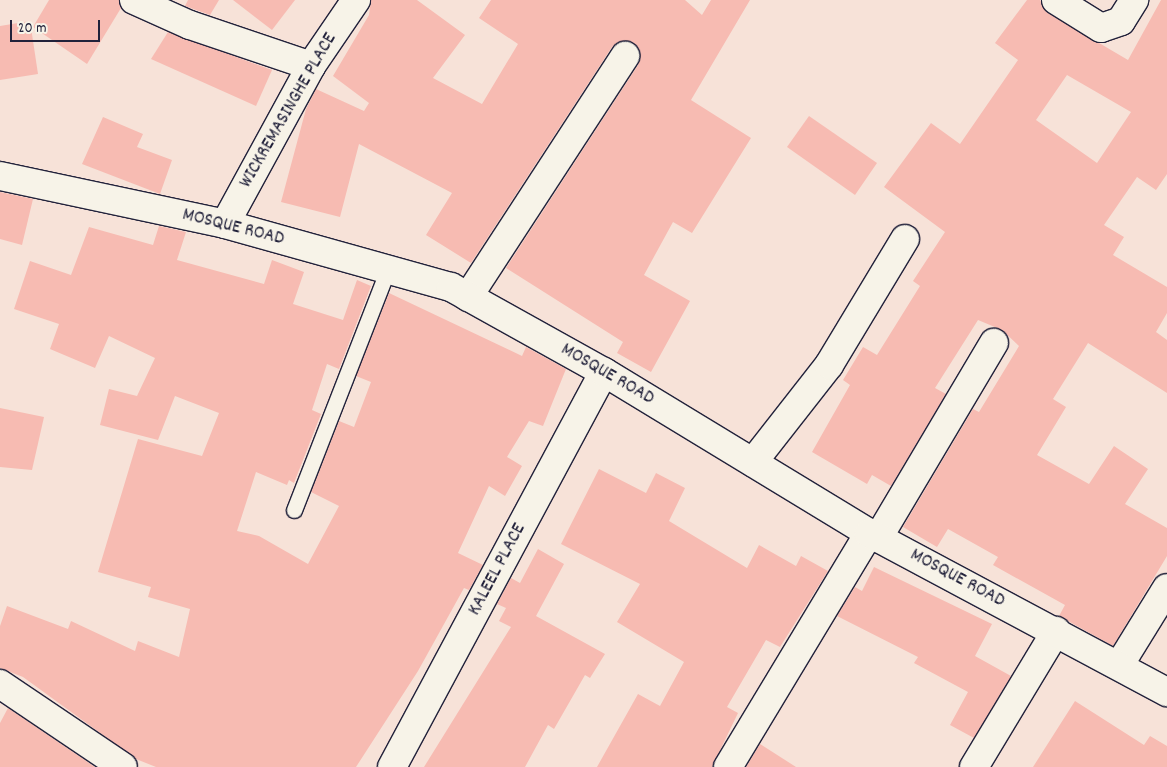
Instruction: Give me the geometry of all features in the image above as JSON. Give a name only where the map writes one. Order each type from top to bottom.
[{"type":"street","points":[[134,0],[190,25],[312,66]]},
{"type":"street","name":"WICKREMASINGHE PLACE","points":[[225,224],[312,66],[356,0]]},
{"type":"street","points":[[1056,0],[1101,28],[1121,21],[1134,0]]},
{"type":"street","points":[[468,296],[625,56]]},
{"type":"street","name":"MOSQUE ROAD","points":[[0,176],[225,224],[451,287],[604,372],[874,535],[1120,664],[1167,692]]},
{"type":"street","points":[[753,462],[829,365],[905,239]]},
{"type":"street","points":[[728,767],[994,343]]},
{"type":"street","name":"KALEEL PLACE","points":[[392,767],[604,372]]},
{"type":"street","points":[[1120,664],[1167,588]]},
{"type":"street","points":[[974,767],[1056,631]]},
{"type":"street","points":[[0,684],[123,767]]},
{"type":"lane","points":[[294,510],[388,269]]},
{"type":"building","points":[[49,0],[119,0],[121,8],[87,64],[33,27]]},
{"type":"building","points":[[188,0],[219,0],[210,15],[185,6]]},
{"type":"building","points":[[233,0],[295,0],[272,30]]},
{"type":"building","points":[[371,0],[417,0],[465,35],[433,78],[482,104],[518,44],[479,18],[491,0],[685,0],[702,15],[711,0],[750,0],[691,100],[751,138],[692,233],[673,222],[644,275],[690,301],[651,372],[617,353],[623,342],[506,268],[638,65],[639,49],[633,43],[618,42],[612,47],[471,263],[426,235],[452,193],[359,144],[340,217],[281,202],[306,109],[316,89],[364,111],[369,103],[333,76],[369,15]]},
{"type":"building","points":[[1027,0],[1040,0],[1048,13],[1128,60],[1161,0],[1167,0],[1167,174],[1156,190],[1137,177],[1104,225],[1124,237],[1113,255],[1167,287],[1167,313],[1156,332],[1167,340],[1167,393],[1088,343],[1053,399],[1066,407],[1037,455],[1089,484],[1114,446],[1148,469],[1125,504],[1167,528],[1167,556],[1113,646],[1059,616],[1065,605],[993,565],[998,557],[948,529],[937,547],[903,527],[973,409],[979,412],[1019,346],[1002,330],[978,320],[935,388],[946,394],[891,486],[872,475],[867,484],[812,452],[850,385],[843,380],[863,347],[877,355],[920,286],[913,281],[945,232],[884,187],[931,123],[960,144],[1018,60],[995,43]],"holes":[[[1067,75],[1131,112],[1097,163],[1036,120]]]},
{"type":"building","points":[[30,21],[38,74],[0,80],[0,26]]},
{"type":"building","points":[[168,32],[272,70],[256,106],[151,59]]},
{"type":"building","points":[[809,116],[877,163],[855,195],[787,147]]},
{"type":"building","points":[[103,117],[143,134],[137,147],[172,160],[160,194],[82,164]]},
{"type":"building","points":[[0,192],[33,199],[22,245],[0,239]]},
{"type":"building","points":[[159,226],[186,232],[177,260],[264,284],[272,260],[304,272],[293,304],[343,320],[357,280],[371,286],[339,369],[327,364],[312,410],[321,414],[294,483],[289,480],[287,485],[256,472],[237,531],[259,536],[308,564],[339,506],[311,492],[339,421],[354,427],[371,382],[356,376],[389,293],[522,356],[526,347],[566,369],[543,426],[529,421],[507,457],[522,466],[505,496],[489,486],[458,553],[483,565],[469,590],[464,588],[418,671],[356,767],[156,767],[136,759],[23,677],[0,668],[0,626],[7,606],[68,629],[71,621],[135,651],[138,641],[179,657],[190,609],[148,597],[151,587],[98,572],[138,439],[202,456],[219,413],[175,396],[158,440],[100,425],[109,389],[137,396],[155,358],[109,336],[95,368],[50,349],[59,324],[14,309],[30,261],[71,275],[89,227],[153,245]]},
{"type":"building","points":[[0,408],[44,417],[32,470],[0,467]]},
{"type":"building","points":[[599,469],[646,493],[656,473],[685,488],[669,521],[747,568],[759,545],[796,566],[801,556],[828,571],[780,647],[766,640],[727,707],[738,713],[712,767],[597,767],[638,694],[660,706],[684,662],[617,622],[640,584],[561,544]]},
{"type":"building","points":[[538,549],[564,564],[536,616],[605,654],[590,678],[585,675],[554,729],[548,725],[525,767],[424,767],[511,627],[499,621],[506,608],[497,604],[511,578],[520,583]]},
{"type":"building","points":[[874,567],[992,624],[975,656],[1011,676],[974,738],[950,725],[968,692],[914,663],[918,657],[837,616],[855,587],[862,591]]},
{"type":"building","points":[[1075,701],[1144,745],[1150,736],[1167,746],[1167,767],[1033,767]]},
{"type":"building","points":[[8,708],[95,767],[0,767],[0,723]]},
{"type":"building","points":[[760,744],[796,767],[746,767]]}]
